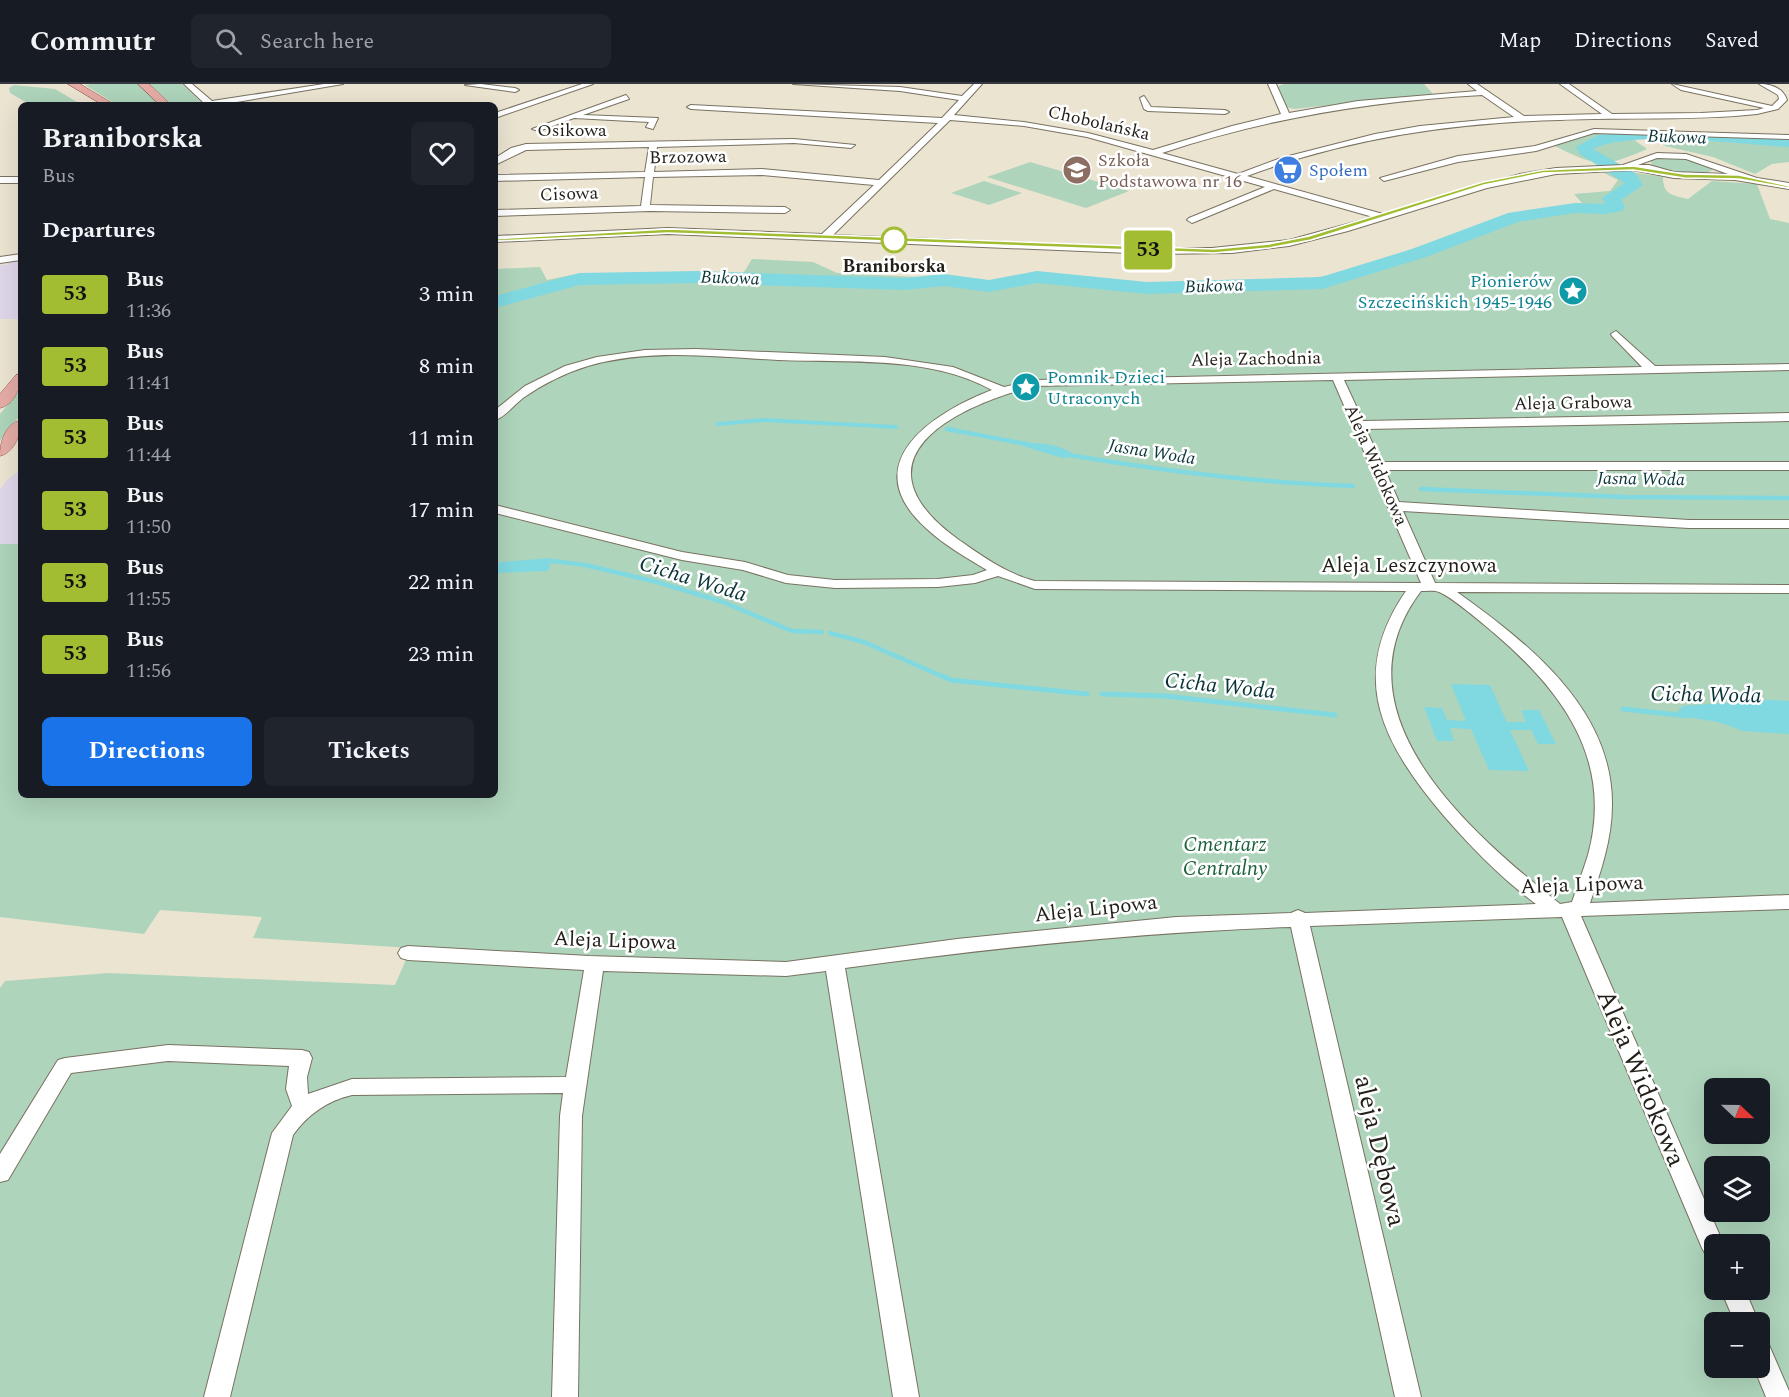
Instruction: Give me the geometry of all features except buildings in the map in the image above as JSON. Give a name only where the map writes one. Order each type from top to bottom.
[{"type":"main road","points":[[73,84],[105,102]]},
{"type":"main road","points":[[143,84],[163,102]]},
{"type":"main road","points":[[0,403],[18,382]]},
{"type":"main road","points":[[0,451],[18,429]]},
{"type":"street","points":[[188,84],[208,102]]},
{"type":"street","points":[[293,84],[300,90]]},
{"type":"street","points":[[229,102],[339,84]]},
{"type":"street","points":[[498,115],[518,106],[589,84]]},
{"type":"street","points":[[797,84],[900,89],[964,99]]},
{"type":"street","points":[[825,237],[946,119],[978,84]]},
{"type":"street","points":[[1272,84],[1282,111],[1286,115]]},
{"type":"street","points":[[1472,84],[1521,118]]},
{"type":"street","points":[[1564,84],[1646,141]]},
{"type":"street","points":[[1676,84],[1684,88],[1775,107]]},
{"type":"street","points":[[1240,176],[1308,151],[1369,136],[1433,125],[1521,118],[1749,113],[1775,107],[1783,102],[1782,96],[1764,84]]},
{"type":"street","points":[[469,85],[516,87],[511,100],[518,106]]},
{"type":"street","points":[[1154,153],[1233,127],[1286,115],[1380,100],[1484,93]]},
{"type":"street","points":[[536,129],[572,112],[626,97]]},
{"type":"street","points":[[1144,98],[1148,109],[1145,114],[1148,123]]},
{"type":"street","points":[[1183,99],[1186,123]]},
{"type":"street","points":[[537,100],[563,105]]},
{"type":"street","points":[[1221,100],[1226,124],[1233,127]]},
{"type":"street","name":"Chobolańska","points":[[691,107],[946,119],[1067,131],[1240,176],[1380,216]]},
{"type":"street","points":[[1148,109],[1225,112]]},
{"type":"street","points":[[572,112],[655,120],[650,127]]},
{"type":"street","points":[[1383,178],[1466,157],[1536,148],[1588,132],[1630,131],[1789,137]]},
{"type":"street","name":"Osikowa","points":[[498,160],[514,150],[526,147],[653,146],[754,140],[851,145]]},
{"type":"street","points":[[645,208],[653,146]]},
{"type":"street","points":[[498,239],[647,231],[1214,251],[1298,241],[1512,176],[1557,170],[1634,165],[1647,158],[1684,156],[1753,179]]},
{"type":"street","points":[[1647,158],[1646,166],[1657,171]]},
{"type":"street","points":[[1697,176],[1715,172],[1713,165]]},
{"type":"street","points":[[1612,167],[1753,179],[1789,186]]},
{"type":"street","name":"Brzozowa","points":[[498,178],[771,172],[882,183]]},
{"type":"street","points":[[0,180],[18,180]]},
{"type":"street","points":[[1192,220],[1275,186]]},
{"type":"street","name":"Cisowa","points":[[498,213],[645,208],[785,210]]},
{"type":"street","points":[[0,260],[18,257]]},
{"type":"street","points":[[1616,334],[1652,370]]},
{"type":"street","points":[[498,413],[524,390],[554,375],[594,361],[642,355],[715,354],[903,362],[959,372],[1001,390]]},
{"type":"street","name":"Aleja Zachodnia","points":[[1029,584],[1000,571],[960,548],[929,525],[911,503],[904,482],[905,465],[913,444],[929,425],[954,408],[1001,390],[1060,381],[1789,368]]},
{"type":"street","name":"Aleja Widokowa","points":[[1337,376],[1429,588],[1393,628],[1383,670],[1385,705],[1397,740],[1411,766],[1471,836],[1516,880],[1567,908],[1708,1234]]},
{"type":"street","name":"Aleja Grabowa","points":[[1359,425],[1789,417]]},
{"type":"street","points":[[1377,466],[1789,466]]},
{"type":"street","points":[[1394,506],[1689,524],[1789,524]]},
{"type":"street","points":[[498,510],[682,556],[745,566],[786,579],[836,584],[938,582],[975,579],[1000,571]]},
{"type":"street","name":"Aleja Leszczynowa","points":[[1029,584],[1789,589]]},
{"type":"street","points":[[1429,588],[1507,634],[1547,672],[1582,718],[1594,743],[1602,783],[1598,860],[1567,908]]},
{"type":"street","name":"Aleja Lipowa","points":[[408,953],[770,970],[1107,929],[1298,918],[1789,902]]},
{"type":"street","name":"aleja Dębowa","points":[[1298,918],[1408,1397]]},
{"type":"street","points":[[834,962],[906,1397]]},
{"type":"street","points":[[565,1397],[574,1085],[595,963]]},
{"type":"street","points":[[0,1173],[65,1066],[168,1053],[302,1058],[295,1080],[295,1090],[304,1107]]},
{"type":"street","points":[[217,1397],[283,1133],[293,1117],[304,1107],[328,1093],[352,1087],[574,1085]]},
{"type":"street","points":[[1770,1376],[1779,1397]]},
{"type":"shaded area","points":[[18,257],[18,319],[0,319],[0,265],[6,265]]},
{"type":"shaded area","points":[[18,472],[18,544],[0,544],[0,490],[7,480]]},
{"type":"green space","points":[[138,84],[158,102],[112,102],[85,85]]},
{"type":"green space","points":[[149,84],[182,84],[201,102],[169,102]]},
{"type":"green space","points":[[1284,84],[1424,84],[1433,94],[1294,109],[1286,107],[1277,87]]},
{"type":"green space","points":[[14,85],[55,89],[77,102],[26,102],[10,93],[9,88]]},
{"type":"green space","points":[[1623,132],[1647,149],[1620,160],[1600,162],[1581,158],[1555,146],[1588,134]]},
{"type":"green space","points":[[1651,134],[1789,138],[1789,162],[1772,164],[1755,174],[1713,157],[1665,146]]},
{"type":"green space","points":[[1659,157],[1681,157],[1712,168],[1712,170],[1699,175],[1674,173],[1652,165],[1651,161]]},
{"type":"green space","points":[[1030,162],[1129,191],[1086,208],[987,177]]},
{"type":"green space","name":"Cmentarz Centralny","points":[[1624,171],[1663,177],[1667,191],[1688,199],[1712,181],[1757,184],[1770,219],[1789,223],[1789,1397],[0,1397],[0,988],[5,981],[109,973],[395,985],[411,948],[253,938],[262,917],[160,910],[144,934],[0,917],[0,544],[18,544],[18,798],[498,798],[498,269],[540,267],[547,280],[571,275],[741,277],[752,259],[813,262],[837,273],[1015,282],[1039,279],[1073,280],[1147,288],[1202,287],[1233,280],[1298,280],[1344,273],[1514,213],[1582,203],[1574,194],[1610,191],[1618,180],[1602,172]]},
{"type":"green space","points":[[984,181],[1022,193],[989,205],[951,193]]},
{"type":"green space","points":[[18,393],[18,418],[0,441],[0,414]]},
{"type":"water","points":[[1027,443],[1053,445],[1076,456],[1062,458],[1026,447]]},
{"type":"water","points":[[550,558],[556,560],[551,563],[548,571],[498,573],[498,564]]},
{"type":"water","points":[[1451,684],[1490,685],[1507,722],[1526,722],[1521,710],[1539,710],[1556,744],[1538,744],[1531,730],[1510,730],[1529,771],[1489,770],[1471,729],[1450,728],[1454,741],[1437,741],[1424,707],[1442,708],[1447,720],[1466,721]]},
{"type":"water","points":[[1766,700],[1789,701],[1789,734],[1743,731],[1718,722],[1681,716],[1677,712],[1683,706]]},
{"type":"waterway","name":"Bukowa","points":[[498,301],[579,279],[697,277],[904,284],[944,280],[989,286],[1037,277],[1147,288],[1322,283],[1419,253],[1514,217],[1575,208],[1616,207],[1611,198],[1635,185],[1629,177],[1586,151],[1584,147],[1598,140],[1650,135],[1789,142]]},
{"type":"waterway","name":"Jasna Woda","points":[[718,424],[764,420],[896,427]]},
{"type":"waterway","name":"Jasna Woda","points":[[954,430],[947,429],[1031,445]]},
{"type":"waterway","name":"Jasna Woda","points":[[1069,455],[1211,475],[1353,486]]},
{"type":"waterway","name":"Jasna Woda","points":[[1421,489],[1624,497],[1789,498]]},
{"type":"waterway","name":"Cicha Woda","points":[[553,561],[585,565],[657,582],[723,602],[792,631],[822,632]]},
{"type":"waterway","name":"Cicha Woda","points":[[830,633],[864,642],[946,678]]},
{"type":"waterway","name":"Cicha Woda","points":[[943,676],[951,680],[1087,694]]},
{"type":"waterway","name":"Cicha Woda","points":[[1102,694],[1165,696],[1335,715]]},
{"type":"waterway","name":"Cicha Woda","points":[[1623,709],[1688,716]]},
{"type":"bus line","name":"53","points":[[498,239],[618,231],[668,231],[1214,251],[1284,244],[1311,238],[1483,183],[1543,172],[1588,168],[1633,168],[1684,176],[1739,177],[1789,186]]},
{"type":"place","name":"Szkoła Podstawowa nr 16","points":[[1077,170]]},
{"type":"place","name":"Społem","points":[[1288,170]]},
{"type":"place","name":"Braniborska","points":[[894,240]]},
{"type":"place","name":"Pionierów Szczecińskich 1945-1946","points":[[1573,291]]},
{"type":"place","name":"Pomnik Dzieci Utraconych","points":[[1026,387]]}]
